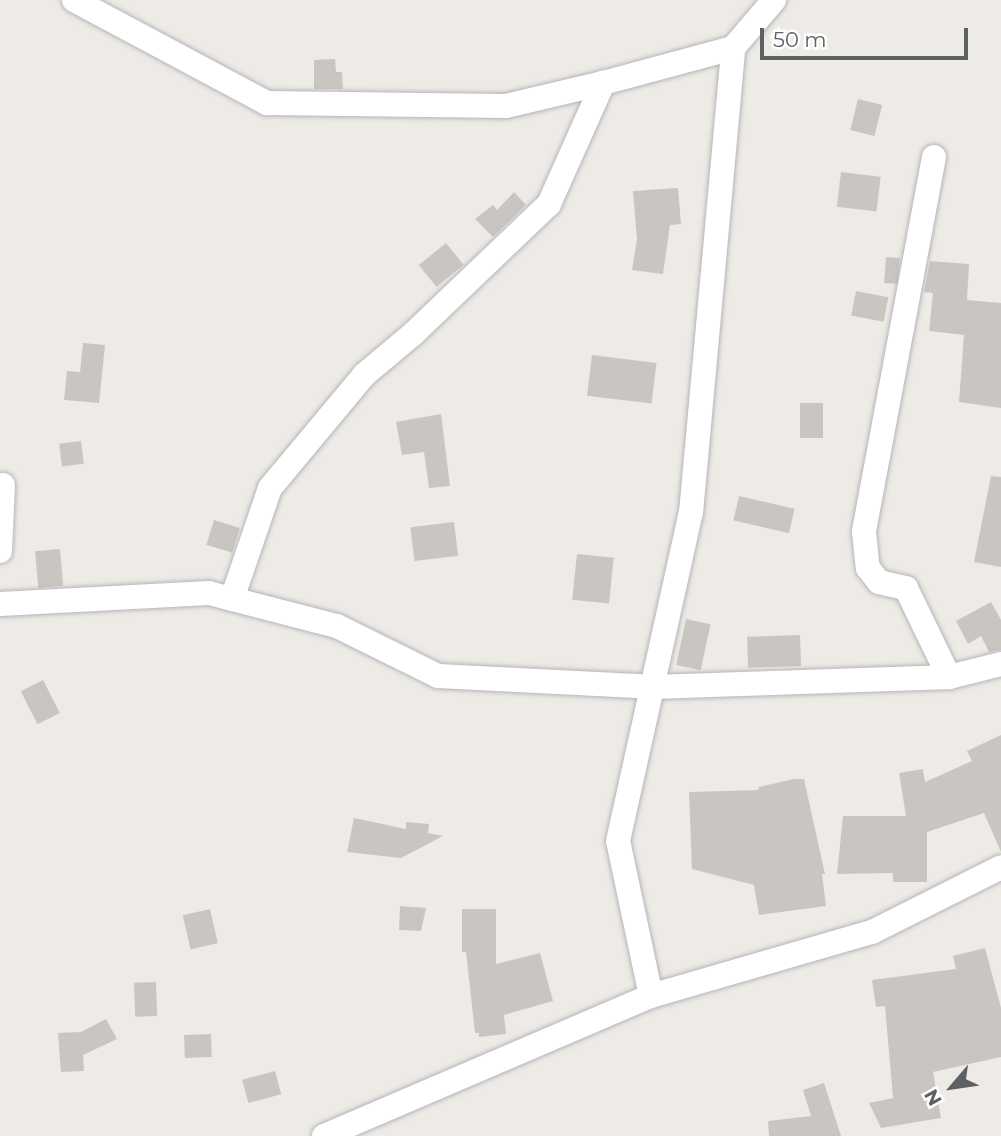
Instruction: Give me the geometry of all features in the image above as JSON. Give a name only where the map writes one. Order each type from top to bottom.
[{"type":"street","points":[[74,0],[267,103],[506,106],[733,48],[774,0]]},
{"type":"street","points":[[651,996],[618,841],[691,513],[733,48]]},
{"type":"street","points":[[232,599],[270,488],[364,375],[414,333],[549,204],[603,83]]},
{"type":"street","points":[[934,158],[864,531],[869,568],[879,582],[906,588],[949,677]]},
{"type":"street","points":[[0,551],[3,485]]},
{"type":"street","points":[[0,604],[209,593],[337,626],[438,676],[652,687],[949,677],[1001,664]]},
{"type":"street","points":[[324,1136],[651,996],[872,932],[1001,867]]},
{"type":"building","points":[[335,59],[336,72],[342,72],[343,89],[314,89],[314,60]]},
{"type":"building","points":[[858,99],[882,105],[875,136],[850,130]]},
{"type":"building","points":[[841,172],[881,177],[876,212],[837,207]]},
{"type":"building","points":[[678,188],[681,224],[670,225],[663,274],[632,270],[637,239],[633,191]]},
{"type":"building","points":[[514,192],[526,205],[493,237],[475,219],[493,205],[497,210]]},
{"type":"building","points":[[446,243],[464,265],[436,287],[419,265]]},
{"type":"building","points":[[886,257],[900,258],[898,284],[884,283]]},
{"type":"building","points":[[930,261],[969,264],[967,300],[1001,303],[1001,408],[959,402],[964,335],[929,331],[933,293],[924,292]]},
{"type":"building","points":[[856,291],[888,297],[884,322],[851,316]]},
{"type":"building","points":[[83,343],[105,345],[99,403],[64,400],[67,371],[80,372]]},
{"type":"building","points":[[592,355],[657,363],[652,404],[587,396]]},
{"type":"building","points":[[800,403],[823,403],[823,438],[800,438]]},
{"type":"building","points":[[441,414],[450,486],[429,488],[424,452],[402,455],[396,422]]},
{"type":"building","points":[[81,441],[84,464],[62,467],[59,444]]},
{"type":"building","points":[[991,476],[1001,477],[1001,567],[974,562]]},
{"type":"building","points":[[739,496],[795,509],[789,533],[733,520]]},
{"type":"building","points":[[214,520],[240,528],[232,553],[206,545]]},
{"type":"building","points":[[454,522],[458,556],[414,561],[410,527]]},
{"type":"building","points":[[60,549],[63,586],[38,588],[35,551]]},
{"type":"building","points":[[577,554],[614,558],[609,604],[572,600]]},
{"type":"building","points":[[991,602],[1001,620],[1001,650],[989,652],[981,636],[968,644],[956,621]]},
{"type":"building","points":[[686,619],[710,624],[701,670],[676,665]]},
{"type":"building","points":[[800,635],[801,666],[748,668],[747,637]]},
{"type":"building","points":[[43,680],[60,713],[38,724],[21,691]]},
{"type":"building","points":[[1001,735],[1001,852],[984,813],[927,832],[927,882],[893,882],[893,873],[837,874],[843,816],[906,816],[899,773],[923,769],[925,782],[972,761],[967,751]]},
{"type":"building","points":[[804,779],[825,874],[822,874],[826,906],[759,915],[754,885],[692,869],[689,792],[758,790],[759,787]]},
{"type":"building","points":[[354,818],[406,829],[406,822],[429,824],[428,833],[443,836],[401,858],[347,852]]},
{"type":"building","points":[[400,906],[426,908],[421,931],[399,930]]},
{"type":"building","points":[[210,909],[218,943],[191,949],[183,915]]},
{"type":"building","points":[[462,909],[496,909],[496,964],[540,953],[553,1001],[504,1015],[506,1034],[479,1037],[479,1033],[475,1033],[466,952],[462,952]]},
{"type":"building","points":[[985,948],[1001,1008],[1001,1057],[933,1072],[941,1118],[881,1128],[869,1103],[893,1098],[885,1006],[876,1007],[872,980],[956,969],[953,956]]},
{"type":"building","points":[[156,982],[157,1016],[135,1017],[134,983]]},
{"type":"building","points":[[106,1019],[117,1039],[83,1055],[84,1071],[61,1072],[58,1033],[81,1032]]},
{"type":"building","points":[[211,1034],[212,1057],[185,1058],[184,1035]]},
{"type":"building","points":[[275,1071],[281,1094],[248,1103],[242,1080]]},
{"type":"building","points":[[824,1083],[841,1136],[769,1136],[768,1121],[811,1116],[803,1090]]}]
